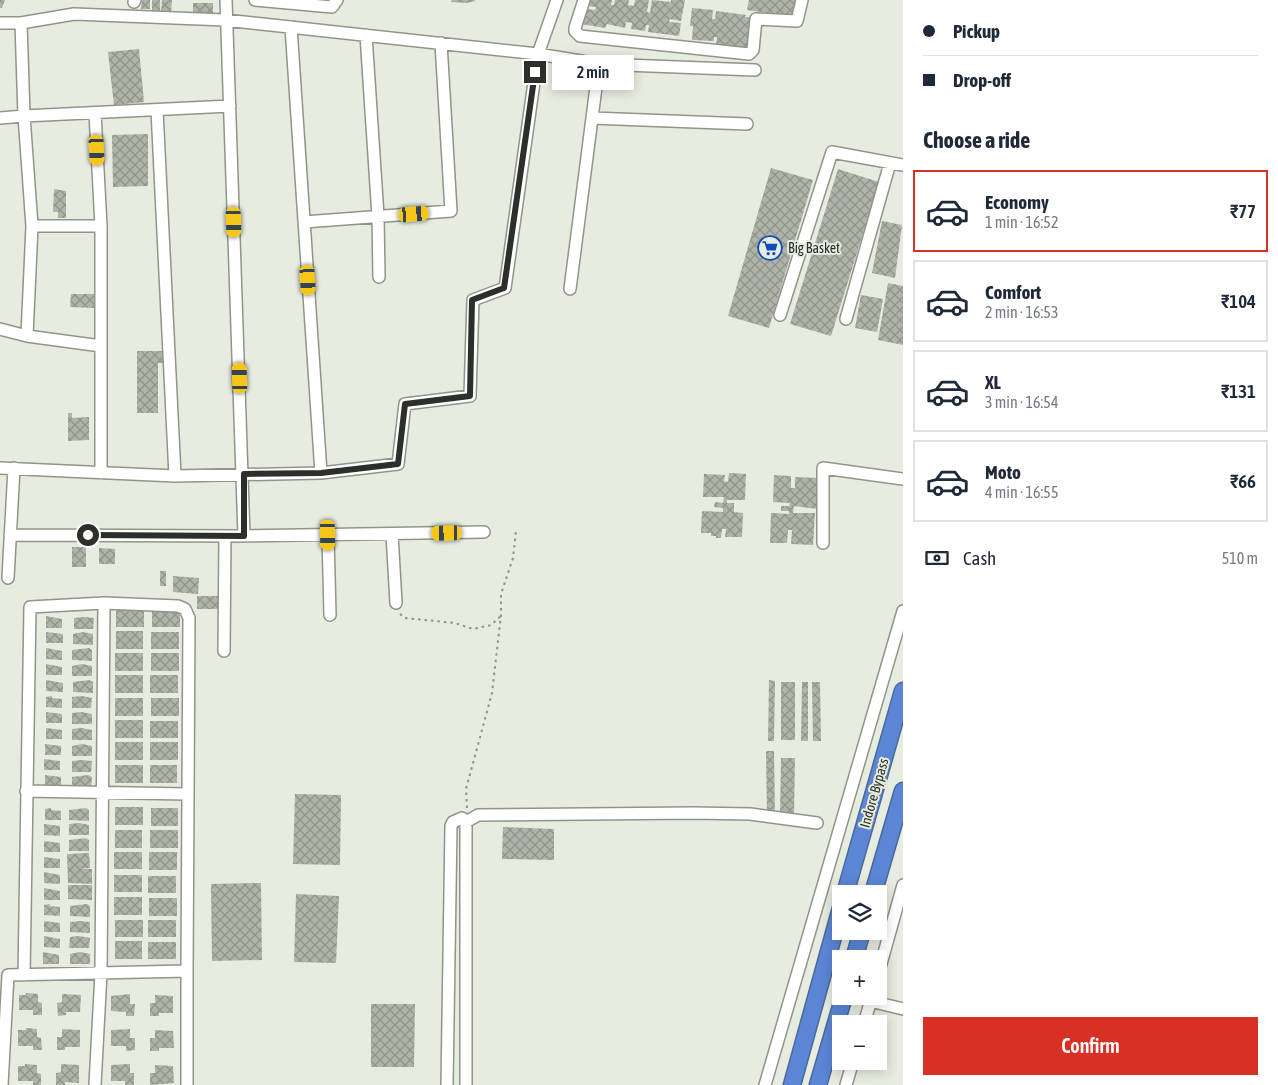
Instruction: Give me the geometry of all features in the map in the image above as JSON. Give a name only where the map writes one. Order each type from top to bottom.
[{"type":"highway","name":"Indore Bypass","points":[[848,885],[903,691]]},
{"type":"highway","name":"Indore Bypass","points":[[876,885],[903,791]]},
{"type":"highway","points":[[792,1085],[832,940]]},
{"type":"highway","points":[[818,1085],[841,1005]]},
{"type":"street","points":[[226,0],[225,20],[244,474],[244,536]]},
{"type":"street","points":[[255,0],[332,7],[337,0]]},
{"type":"street","points":[[0,468],[174,476],[321,473],[398,464],[405,404],[470,396],[472,300],[504,288],[538,54],[557,0]]},
{"type":"street","points":[[584,0],[575,28],[575,31],[580,36],[749,54],[753,50],[756,19],[797,21],[802,0]]},
{"type":"street","points":[[0,23],[21,23],[74,14],[225,20],[538,54],[599,64],[755,70]]},
{"type":"street","points":[[21,23],[24,116],[32,226],[27,336]]},
{"type":"street","points":[[291,27],[321,473]]},
{"type":"street","points":[[366,35],[378,216],[379,277]]},
{"type":"street","points":[[304,222],[451,211],[441,43]]},
{"type":"street","points":[[570,289],[599,64]]},
{"type":"street","points":[[0,118],[230,106]]},
{"type":"street","points":[[157,110],[174,476]]},
{"type":"street","points":[[95,113],[101,226],[101,473]]},
{"type":"street","points":[[592,118],[747,124]]},
{"type":"street","points":[[780,315],[832,152],[903,165]]},
{"type":"street","points":[[846,319],[890,163]]},
{"type":"street","points":[[32,226],[101,226]]},
{"type":"street","points":[[0,329],[27,336],[101,346]]},
{"type":"street","points":[[8,578],[14,468]]},
{"type":"street","points":[[823,543],[823,468],[903,479]]},
{"type":"street","points":[[10,534],[244,536],[484,532]]},
{"type":"street","points":[[392,534],[396,603]]},
{"type":"street","points":[[328,535],[330,615]]},
{"type":"street","points":[[224,650],[226,536]]},
{"type":"street","points":[[95,1085],[101,973],[104,603]]},
{"type":"street","points":[[24,975],[30,613],[104,603],[178,606],[185,609],[189,618],[187,1085]]},
{"type":"street","points":[[765,1085],[903,611]]},
{"type":"street","points":[[26,791],[102,794],[188,794]]},
{"type":"street","points":[[447,1085],[452,826],[457,819],[693,813],[750,814],[817,823]]},
{"type":"street","points":[[466,1085],[469,820]]},
{"type":"street","points":[[885,950],[903,885]]},
{"type":"street","points":[[2,1085],[8,975],[187,971]]},
{"type":"street","points":[[887,1004],[903,1009]]},
{"type":"street","points":[[846,1085],[850,1070]]},
{"type":"path","points":[[469,820],[466,806],[466,789],[492,693],[501,615],[501,594],[513,558],[516,531]]},
{"type":"path","points":[[396,603],[398,612],[405,618],[455,623],[472,630],[490,625],[501,615]]},
{"type":"building","points":[[0,0],[5,0],[2,8],[0,8]]},
{"type":"building","points":[[142,0],[150,0],[150,9],[141,9]]},
{"type":"building","points":[[152,0],[160,0],[160,12],[152,11]]},
{"type":"building","points":[[162,0],[172,0],[171,13],[161,12]]},
{"type":"building","points":[[452,0],[475,1],[467,3],[451,2]]},
{"type":"building","points":[[589,0],[612,0],[611,5],[614,5],[615,0],[629,0],[628,5],[634,6],[635,0],[649,0],[647,12],[650,13],[652,0],[671,2],[671,0],[685,0],[681,21],[670,19],[669,22],[681,23],[679,36],[648,32],[649,25],[646,25],[645,31],[631,29],[632,23],[626,22],[625,28],[607,24],[605,28],[581,24],[586,9],[595,10],[596,7],[588,6]]},
{"type":"building","points":[[749,0],[799,0],[797,15],[787,14],[787,16],[747,10]]},
{"type":"building","points":[[193,3],[213,3],[213,13],[193,13]]},
{"type":"building","points":[[692,8],[713,10],[712,19],[715,19],[716,11],[746,15],[745,17],[752,18],[748,48],[716,44],[717,37],[714,37],[714,41],[692,40],[693,26],[690,26]]},
{"type":"building","points":[[139,49],[144,102],[114,105],[108,52]]},
{"type":"building","points":[[148,134],[148,186],[113,187],[112,135]]},
{"type":"building","name":"Big Basket","points":[[771,168],[813,180],[769,328],[728,316]]},
{"type":"building","points":[[838,169],[879,182],[831,336],[790,324]]},
{"type":"building","points":[[54,189],[66,191],[66,218],[58,218],[58,212],[53,212]]},
{"type":"building","points":[[882,221],[902,225],[895,278],[872,273]]},
{"type":"building","points":[[888,283],[903,286],[903,345],[878,340]]},
{"type":"building","points":[[71,294],[95,294],[95,308],[70,307]]},
{"type":"building","points":[[861,295],[883,299],[877,332],[855,328]]},
{"type":"building","points":[[137,351],[163,351],[163,363],[158,363],[158,413],[137,413]]},
{"type":"building","points":[[68,413],[72,413],[72,418],[89,417],[89,440],[68,441]]},
{"type":"building","points":[[729,473],[746,474],[745,500],[727,500],[727,503],[734,503],[734,512],[743,513],[742,537],[725,537],[726,529],[722,529],[721,538],[716,538],[716,536],[711,536],[711,533],[701,533],[702,511],[723,512],[723,508],[714,507],[715,502],[723,503],[724,497],[703,497],[704,474],[725,475],[724,481],[728,482]]},
{"type":"building","points":[[774,475],[791,476],[791,488],[795,488],[795,477],[817,478],[817,509],[794,506],[793,513],[815,513],[813,545],[791,544],[792,530],[788,530],[787,543],[770,543],[771,513],[789,514],[789,511],[781,511],[781,506],[789,506],[790,503],[773,502]]},
{"type":"building","points":[[72,547],[86,547],[86,567],[72,567]]},
{"type":"building","points":[[99,548],[115,549],[115,564],[99,564]]},
{"type":"building","points":[[160,571],[166,571],[166,586],[160,586]]},
{"type":"building","points":[[173,576],[199,578],[198,594],[173,592]]},
{"type":"building","points":[[197,596],[223,596],[223,609],[197,609]]},
{"type":"building","points":[[116,609],[144,609],[144,627],[116,627]]},
{"type":"building","points":[[152,609],[180,609],[180,627],[152,627]]},
{"type":"building","points":[[46,616],[62,619],[62,628],[46,628]]},
{"type":"building","points":[[74,618],[94,618],[93,629],[74,629]]},
{"type":"building","points":[[116,631],[143,631],[143,649],[116,649]]},
{"type":"building","points":[[46,632],[63,634],[63,643],[46,643]]},
{"type":"building","points":[[83,632],[93,634],[93,645],[73,644],[73,634]]},
{"type":"building","points":[[151,632],[179,632],[179,649],[151,649]]},
{"type":"building","points":[[46,648],[62,651],[62,660],[46,659]]},
{"type":"building","points":[[89,648],[92,650],[92,661],[72,660],[72,650]]},
{"type":"building","points":[[115,653],[143,653],[143,671],[115,671]]},
{"type":"building","points":[[151,653],[179,653],[179,671],[151,671]]},
{"type":"building","points":[[46,664],[62,667],[62,675],[46,675]]},
{"type":"building","points":[[82,664],[92,666],[92,676],[72,676],[72,666]]},
{"type":"building","points":[[115,675],[143,675],[143,693],[115,693]]},
{"type":"building","points":[[150,675],[178,675],[178,693],[150,693]]},
{"type":"building","points":[[46,680],[63,683],[63,692],[46,691]]},
{"type":"building","points":[[89,680],[93,682],[93,693],[73,692],[73,682]]},
{"type":"building","points":[[769,680],[775,681],[774,741],[768,741]]},
{"type":"building","points":[[781,682],[795,682],[795,740],[781,740]]},
{"type":"building","points":[[802,682],[808,682],[808,741],[801,741]]},
{"type":"building","points":[[812,682],[820,682],[821,741],[813,741]]},
{"type":"building","points":[[52,696],[52,698],[62,699],[62,708],[46,707],[46,697]]},
{"type":"building","points":[[72,697],[92,698],[91,708],[72,708]]},
{"type":"building","points":[[115,698],[143,698],[143,716],[115,716]]},
{"type":"building","points":[[151,698],[179,698],[179,716],[151,716]]},
{"type":"building","points":[[46,712],[62,714],[62,723],[46,723]]},
{"type":"building","points":[[72,713],[92,714],[92,724],[72,724]]},
{"type":"building","points":[[115,720],[143,720],[143,738],[115,738]]},
{"type":"building","points":[[150,721],[178,721],[178,738],[150,738]]},
{"type":"building","points":[[46,728],[62,730],[62,739],[46,739]]},
{"type":"building","points":[[72,729],[92,730],[92,740],[72,740]]},
{"type":"building","points":[[115,742],[143,742],[143,760],[115,760]]},
{"type":"building","points":[[150,742],[178,742],[178,760],[150,760]]},
{"type":"building","points":[[45,744],[61,746],[61,755],[45,755]]},
{"type":"building","points":[[82,744],[92,746],[92,756],[72,756],[72,746]]},
{"type":"building","points":[[766,751],[774,751],[775,816],[767,816]]},
{"type":"building","points":[[781,758],[795,758],[794,816],[780,816]]},
{"type":"building","points":[[44,759],[60,761],[60,770],[44,770]]},
{"type":"building","points":[[72,761],[92,761],[91,772],[72,772]]},
{"type":"building","points":[[115,765],[143,765],[143,783],[115,783]]},
{"type":"building","points":[[150,765],[177,765],[177,783],[150,783]]},
{"type":"building","points":[[45,775],[61,777],[61,786],[45,786]]},
{"type":"building","points":[[88,775],[92,777],[91,788],[72,787],[72,777]]},
{"type":"building","points":[[295,794],[341,795],[340,865],[293,864]]},
{"type":"building","points":[[115,807],[143,807],[143,825],[115,825]]},
{"type":"building","points":[[51,808],[51,810],[61,811],[61,820],[45,820],[45,809]]},
{"type":"building","points":[[86,808],[89,810],[89,821],[69,820],[69,810]]},
{"type":"building","points":[[151,808],[178,808],[178,826],[151,826]]},
{"type":"building","points":[[44,824],[60,826],[60,836],[44,835]]},
{"type":"building","points":[[69,824],[89,825],[89,835],[69,835]]},
{"type":"building","points":[[503,827],[554,829],[554,860],[502,859]]},
{"type":"building","points":[[115,830],[142,830],[142,848],[115,848]]},
{"type":"building","points":[[150,830],[178,830],[178,848],[150,848]]},
{"type":"building","points":[[86,838],[89,840],[89,851],[69,851],[69,840]]},
{"type":"building","points":[[44,841],[60,843],[60,852],[44,852]]},
{"type":"building","points":[[114,852],[142,852],[142,869],[114,869]]},
{"type":"building","points":[[149,852],[177,852],[177,870],[149,870]]},
{"type":"building","points":[[89,853],[90,868],[80,869],[92,869],[92,884],[68,883],[67,854]]},
{"type":"building","points":[[44,857],[60,859],[60,868],[44,868]]},
{"type":"building","points":[[44,872],[60,875],[60,884],[44,883]]},
{"type":"building","points":[[114,875],[142,875],[142,892],[114,892]]},
{"type":"building","points":[[148,876],[176,876],[176,893],[148,893]]},
{"type":"building","points":[[261,883],[262,960],[212,961],[211,884]]},
{"type":"building","points":[[68,885],[92,885],[92,900],[68,899]]},
{"type":"building","points":[[44,888],[60,891],[60,900],[44,900]]},
{"type":"building","points":[[296,894],[339,896],[336,963],[294,962]]},
{"type":"building","points":[[114,897],[142,897],[142,915],[114,915]]},
{"type":"building","points":[[149,898],[177,898],[177,916],[149,916]]},
{"type":"building","points":[[50,904],[50,906],[60,907],[60,916],[44,915],[44,905]]},
{"type":"building","points":[[87,904],[90,906],[90,917],[70,916],[70,906]]},
{"type":"building","points":[[115,920],[143,920],[143,937],[115,937]]},
{"type":"building","points":[[148,920],[176,920],[176,937],[148,937]]},
{"type":"building","points":[[44,921],[60,923],[60,932],[44,932]]},
{"type":"building","points":[[70,922],[90,922],[90,933],[70,932]]},
{"type":"building","points":[[44,936],[60,939],[60,948],[44,947]]},
{"type":"building","points":[[70,937],[90,938],[89,948],[69,948]]},
{"type":"building","points":[[115,941],[142,941],[142,959],[115,959]]},
{"type":"building","points":[[148,942],[176,942],[176,959],[148,959]]},
{"type":"building","points":[[43,952],[59,955],[59,964],[43,964]]},
{"type":"building","points":[[80,952],[90,954],[90,964],[70,964],[70,954]]},
{"type":"building","points":[[26,993],[38,994],[38,1002],[42,1003],[42,1015],[33,1015],[33,1010],[19,1010],[19,995],[26,995]]},
{"type":"building","points":[[62,994],[81,995],[80,1012],[66,1012],[66,1015],[58,1016],[57,1003],[62,1002]]},
{"type":"building","points":[[130,994],[130,1004],[135,1004],[134,1016],[126,1016],[126,1012],[111,1011],[111,996]]},
{"type":"building","points":[[155,995],[173,996],[173,1013],[159,1013],[159,1016],[150,1016],[150,1003],[155,1003]]},
{"type":"building","points":[[371,1004],[415,1004],[414,1067],[371,1067]]},
{"type":"building","points":[[26,1028],[37,1029],[37,1037],[41,1038],[42,1050],[33,1050],[33,1046],[18,1046],[18,1030],[26,1030]]},
{"type":"building","points":[[62,1029],[80,1030],[80,1047],[65,1047],[65,1050],[57,1050],[57,1037],[62,1037]]},
{"type":"building","points":[[130,1029],[130,1038],[135,1038],[135,1050],[126,1051],[126,1046],[111,1046],[111,1030]]},
{"type":"building","points":[[155,1030],[173,1031],[174,1048],[159,1048],[159,1051],[150,1051],[150,1038],[155,1038]]},
{"type":"building","points":[[25,1064],[37,1065],[37,1073],[41,1074],[41,1085],[33,1085],[33,1081],[18,1081],[18,1066],[25,1066]]},
{"type":"building","points":[[61,1064],[79,1065],[79,1083],[65,1082],[65,1085],[56,1085],[56,1073],[61,1072]]},
{"type":"building","points":[[130,1064],[130,1073],[134,1073],[134,1085],[125,1085],[125,1081],[111,1081],[111,1065]]},
{"type":"building","points":[[155,1065],[173,1066],[174,1083],[150,1085],[150,1073],[155,1073]]},
{"type":"place","name":"Big Basket","points":[[770,248]]},
{"type":"route","points":[[88,535],[244,536],[244,474],[321,473],[398,464],[405,404],[470,396],[472,300],[504,288],[513,236],[535,72]]}]
